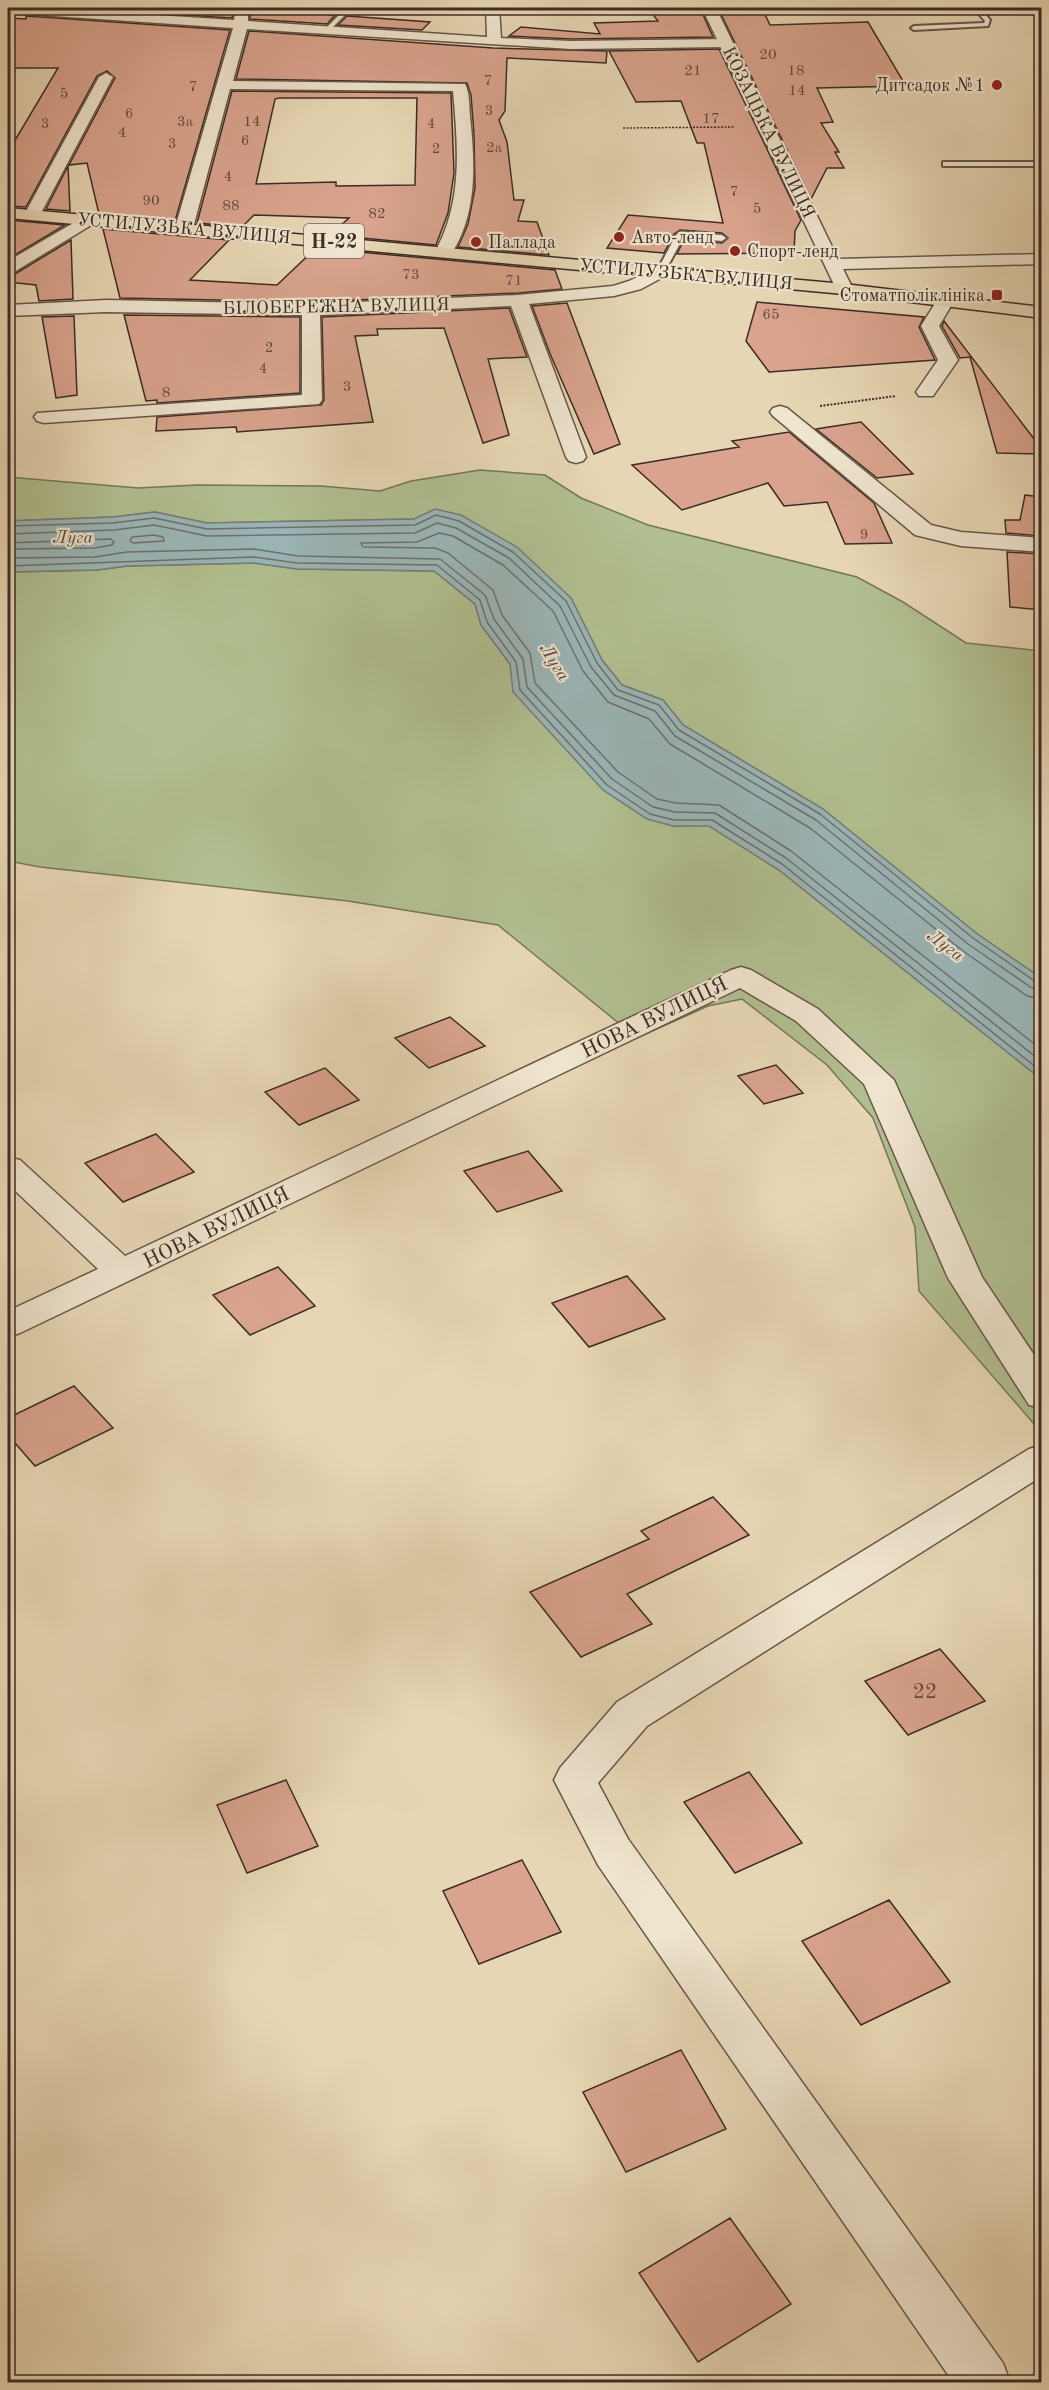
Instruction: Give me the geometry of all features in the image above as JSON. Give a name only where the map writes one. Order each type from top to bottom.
[{"type":"main road","name":"УСТИЛУЗЬКА ВУЛИЦЯ","points":[[8,213],[844,289],[1041,313]]},
{"type":"street","points":[[184,228],[241,26],[243,8]]},
{"type":"street","points":[[493,8],[494,42]]},
{"type":"street","name":"КОЗАЦЬКА ВУЛИЦЯ","points":[[709,8],[844,289]]},
{"type":"street","points":[[8,9],[494,42],[571,45],[726,43]]},
{"type":"street","points":[[32,215],[106,78]]},
{"type":"street","points":[[223,85],[460,87],[467,167],[455,234],[444,252]]},
{"type":"street","points":[[8,268],[87,220]]},
{"type":"street","points":[[833,264],[1041,259]]},
{"type":"street","name":"БІЛОБЕРЕЖНА ВУЛИЦЯ","points":[[8,311],[106,306],[311,310],[518,300],[614,291],[635,285],[661,272]]},
{"type":"street","points":[[518,300],[576,457]]},
{"type":"street","points":[[926,392],[948,360],[930,326],[945,301]]},
{"type":"street","points":[[44,417],[312,400],[311,310]]},
{"type":"street","points":[[780,411],[923,530],[961,539],[1041,545]]},
{"type":"street","name":"НОВА ВУЛИЦЯ","points":[[8,1325],[741,976],[807,1015],[878,1080],[965,1278],[1041,1396]]},
{"type":"street","name":"НОВА ВУЛИЦЯ","points":[[8,1167],[122,1272]]},
{"type":"street","points":[[984,2382],[613,1852],[575,1780],[632,1714],[1041,1458]]},
{"type":"lane","points":[[325,32],[349,8]]},
{"type":"lane","points":[[914,28],[986,25],[988,21],[977,8]]},
{"type":"lane","points":[[946,164],[1041,164]]},
{"type":"lane","points":[[661,272],[680,234],[722,238]]},
{"type":"path","points":[[623,128],[766,127]]},
{"type":"path","points":[[780,411],[926,392]]},
{"type":"green space","points":[[480,470],[545,475],[581,498],[648,525],[857,577],[903,602],[966,643],[1041,651],[1041,978],[976,933],[823,809],[683,725],[663,700],[622,685],[602,660],[571,598],[435,509],[415,519],[207,523],[155,512],[113,517],[8,521],[8,477],[138,488],[197,485],[321,486],[380,491],[411,481]]},
{"type":"green space","points":[[254,563],[297,569],[434,571],[475,604],[481,625],[510,664],[514,692],[673,826],[709,825],[779,870],[1041,1079],[1041,1432],[919,1291],[915,1227],[873,1118],[827,1065],[742,999],[708,1006],[637,1038],[498,925],[348,901],[40,867],[8,861],[8,572]]},
{"type":"water","name":"Луга","points":[[435,509],[461,515],[517,547],[571,598],[602,660],[622,685],[663,700],[683,725],[823,809],[976,933],[1041,978],[1041,1079],[779,870],[709,826],[673,826],[647,819],[603,790],[513,692],[510,664],[481,625],[475,604],[434,571],[297,569],[254,563],[8,572],[8,521],[113,517],[155,512],[207,523],[414,519]]},
{"type":"building","points":[[73,8],[234,8],[232,18]]},
{"type":"building","points":[[250,8],[335,15],[327,24],[250,19]]},
{"type":"building","points":[[648,8],[700,8],[713,37],[571,39],[509,36],[521,27],[600,34],[594,23],[658,21]]},
{"type":"building","points":[[718,8],[762,8],[770,25],[868,22],[906,86],[817,88],[833,122],[821,123],[839,152],[835,152],[844,168],[827,168],[811,199]]},
{"type":"building","points":[[26,16],[230,30],[175,221],[99,214],[87,163],[69,165],[115,78],[107,71],[97,76],[26,207],[8,206],[8,152],[58,68],[8,68],[8,18],[26,19]]},
{"type":"building","points":[[347,16],[430,22],[422,30],[338,25]]},
{"type":"building","points":[[249,31],[493,48],[607,51],[606,63],[507,58],[505,111],[499,120],[507,142],[514,200],[524,200],[518,221],[537,222],[549,255],[458,247],[468,224],[475,188],[474,134],[471,95],[467,83],[236,79]]},
{"type":"building","points":[[719,49],[801,220],[795,231],[794,253],[677,254],[684,240],[722,243],[728,238],[722,233],[680,230],[674,234],[664,253],[607,248],[628,215],[723,223],[704,143],[697,143],[681,101],[636,102],[609,51]]},
{"type":"building","points":[[232,91],[451,93],[454,173],[448,213],[436,245],[330,235],[349,218],[254,215],[242,227],[197,223]],"holes":[[[417,98],[415,185],[336,186],[336,182],[256,184],[275,99]]]},
{"type":"building","points":[[68,166],[70,211],[46,209]]},
{"type":"building","points":[[8,220],[65,225],[8,259]]},
{"type":"building","points":[[103,229],[229,240],[190,280],[277,285],[316,248],[555,270],[562,289],[311,302],[120,298]]},
{"type":"building","points":[[71,240],[73,299],[39,301],[36,285],[8,282],[8,275],[15,274]]},
{"type":"building","points":[[757,302],[924,317],[919,327],[935,360],[769,372],[746,341]]},
{"type":"building","points":[[567,303],[620,444],[594,454],[532,306]]},
{"type":"building","points":[[509,308],[527,357],[488,359],[509,435],[483,443],[444,328],[377,329],[378,335],[355,336],[373,422],[237,432],[236,427],[156,431],[157,417],[321,405],[324,400],[322,317]]},
{"type":"building","points":[[124,315],[300,317],[300,393],[157,403],[157,400],[146,401]]},
{"type":"building","points":[[74,316],[77,395],[56,398],[42,317]]},
{"type":"building","points":[[944,321],[1041,448],[1041,454],[997,453],[970,357],[960,358],[942,326]]},
{"type":"building","points":[[861,422],[913,474],[877,478],[816,429]]},
{"type":"building","points":[[789,432],[874,503],[892,543],[845,544],[827,502],[784,506],[768,483],[682,510],[632,465],[739,447],[732,441]]},
{"type":"building","points":[[1025,495],[1041,497],[1041,536],[1006,533],[1005,520],[1020,520]]},
{"type":"building","points":[[1007,552],[1041,554],[1041,610],[1010,607]]},
{"type":"building","points":[[450,1017],[485,1046],[429,1068],[395,1038]]},
{"type":"building","points":[[776,1065],[803,1093],[764,1104],[738,1076]]},
{"type":"building","points":[[325,1068],[359,1100],[299,1125],[265,1092]]},
{"type":"building","points":[[156,1134],[194,1172],[123,1202],[85,1163]]},
{"type":"building","points":[[528,1151],[562,1191],[497,1212],[464,1171]]},
{"type":"building","points":[[278,1267],[315,1306],[250,1335],[213,1295]]},
{"type":"building","points":[[627,1276],[665,1319],[589,1347],[552,1303]]},
{"type":"building","points":[[74,1386],[113,1428],[35,1466],[8,1435],[8,1418]]},
{"type":"building","points":[[713,1497],[749,1535],[627,1594],[652,1624],[581,1657],[530,1592],[649,1539],[641,1531]]},
{"type":"building","points":[[940,1649],[985,1701],[908,1735],[865,1681]]},
{"type":"building","points":[[749,1772],[802,1843],[735,1873],[684,1802]]},
{"type":"building","points":[[286,1780],[318,1846],[247,1873],[217,1805]]},
{"type":"building","points":[[522,1860],[561,1932],[479,1964],[443,1891]]},
{"type":"building","points":[[889,1900],[950,1982],[861,2025],[802,1941]]},
{"type":"building","points":[[681,2050],[726,2129],[626,2172],[583,2092]]},
{"type":"building","points":[[730,2218],[791,2304],[698,2362],[639,2273]]},
{"type":"place","name":"Дитсадок №1","points":[[997,85]]},
{"type":"place","name":"Авто-ленд","points":[[619,237]]},
{"type":"place","name":"Паллада","points":[[476,242]]},
{"type":"place","name":"Спорт-ленд","points":[[735,251]]},
{"type":"place","name":"Стоматполіклініка","points":[[997,295]]}]
